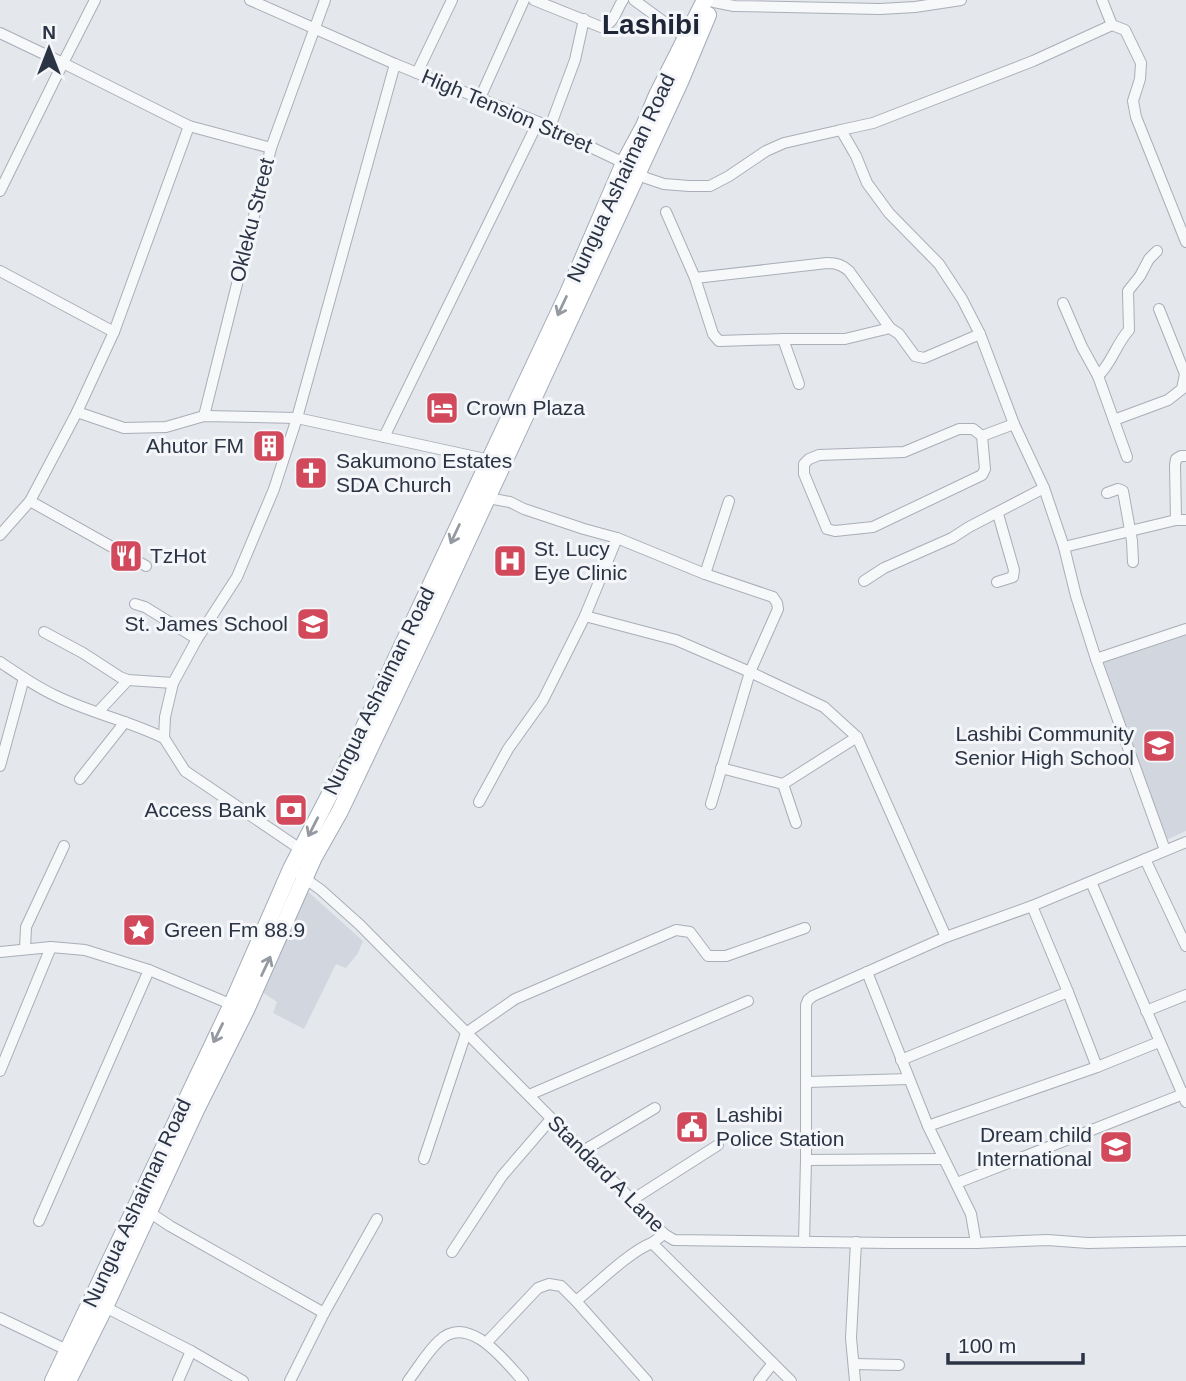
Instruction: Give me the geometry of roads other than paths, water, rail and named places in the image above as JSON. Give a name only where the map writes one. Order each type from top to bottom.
[{"type":"main road","name":"Nungua Ashaiman Road","points":[[307,854],[340,811],[488,498],[631,168],[657,95],[686,38],[711,1]]},
{"type":"main road","name":"Nungua Ashaiman Road","points":[[68,1381],[196,1110],[359,738],[568,293],[631,168],[680,82],[711,1]]},
{"type":"main road","name":"Nungua Ashaiman Road","points":[[53,1381],[239,1007]]},
{"type":"street","points":[[0,191],[95,0]]},
{"type":"street","name":"High Tension Street","points":[[250,0],[395,64],[550,127],[646,178],[664,184],[689,187],[710,187],[766,151],[784,143],[873,122],[1033,61],[1112,25]]},
{"type":"street","name":"Okleku Street","points":[[204,416],[271,148],[325,0]]},
{"type":"street","points":[[417,72],[452,0]]},
{"type":"street","points":[[480,98],[524,0]]},
{"type":"street","points":[[534,0],[601,27],[611,23],[623,0]]},
{"type":"street","points":[[634,0],[686,38]]},
{"type":"street","points":[[711,1],[734,6],[870,4],[915,7],[961,0]]},
{"type":"street","points":[[1102,0],[1112,25],[1125,30],[1141,63],[1140,79],[1133,101],[1136,117],[1183,225],[1186,242]]},
{"type":"street","points":[[550,127],[575,60],[584,19]]},
{"type":"street","points":[[0,33],[189,126],[271,148]]},
{"type":"street","points":[[164,738],[165,717],[173,683],[197,639],[237,577],[274,489],[297,418],[395,64]]},
{"type":"street","points":[[383,437],[538,122]]},
{"type":"street","points":[[0,535],[30,501],[77,412],[114,332],[189,126]]},
{"type":"street","points":[[841,130],[867,183],[889,214],[939,264],[962,299],[980,334],[1014,424],[1044,488],[1096,659],[1165,850]]},
{"type":"street","points":[[666,212],[695,278],[713,334],[719,341],[845,339],[890,328]]},
{"type":"street","points":[[1098,376],[1110,362],[1121,338],[1129,330],[1128,291],[1157,251]]},
{"type":"street","points":[[695,278],[836,263],[849,271],[890,328],[899,334],[915,356],[924,358],[980,334]]},
{"type":"street","points":[[0,271],[114,332]]},
{"type":"street","points":[[1063,303],[1098,376],[1127,457]]},
{"type":"street","points":[[1114,420],[1168,400],[1182,389],[1185,374],[1158,309]]},
{"type":"street","points":[[783,339],[799,384]]},
{"type":"street","points":[[77,412],[124,428],[166,427],[204,416],[297,418],[490,460]]},
{"type":"street","points":[[982,436],[1014,424]]},
{"type":"street","points":[[959,429],[974,429],[982,436],[985,469],[982,475],[873,527],[829,531],[804,474],[804,464],[819,455],[904,452],[959,429]]},
{"type":"street","points":[[1064,547],[1181,520],[1175,465],[1176,459],[1186,456]]},
{"type":"street","points":[[864,581],[884,568],[952,538],[1044,488]]},
{"type":"street","points":[[1107,493],[1118,489],[1123,491],[1133,562]]},
{"type":"street","points":[[488,498],[510,502],[524,509],[617,538],[705,574],[773,597],[779,609],[750,671],[710,804]]},
{"type":"street","points":[[30,501],[146,566]]},
{"type":"street","points":[[705,574],[729,501]]},
{"type":"street","points":[[997,582],[1013,577],[1014,570],[998,513]]},
{"type":"street","points":[[479,802],[508,749],[543,700],[585,616],[617,538]]},
{"type":"street","points":[[135,604],[145,607],[197,639]]},
{"type":"street","points":[[585,616],[676,640],[750,671],[824,707],[857,737],[946,937]]},
{"type":"street","points":[[1096,659],[1186,629]]},
{"type":"street","points":[[44,632],[120,677],[173,683]]},
{"type":"street","points":[[0,662],[57,697],[144,728],[164,738],[184,771],[307,854]]},
{"type":"street","points":[[0,766],[24,678]]},
{"type":"street","points":[[98,712],[128,680]]},
{"type":"street","points":[[80,779],[125,722]]},
{"type":"street","points":[[721,768],[783,784],[857,737]]},
{"type":"street","points":[[783,784],[796,822]]},
{"type":"street","points":[[804,1242],[808,1000],[946,937],[1032,906],[1186,842]]},
{"type":"street","points":[[25,949],[26,927],[64,846]]},
{"type":"street","points":[[1146,859],[1186,946]]},
{"type":"street","name":"Standard A Lane","points":[[298,873],[360,925],[664,1234],[674,1240],[976,1243],[1047,1240],[1088,1243],[1186,1241]]},
{"type":"street","points":[[957,1184],[1185,1096],[1159,1042],[1091,881]]},
{"type":"street","points":[[1032,906],[1097,1067]]},
{"type":"street","points":[[424,1159],[466,1033],[516,999],[676,930],[690,932],[708,956],[715,957],[726,956],[804,928]]},
{"type":"street","points":[[0,1071],[51,947]]},
{"type":"street","points":[[0,952],[51,947],[85,950],[149,970],[239,1007]]},
{"type":"street","points":[[39,1221],[149,970]]},
{"type":"street","points":[[867,972],[928,1126],[971,1214],[976,1243]]},
{"type":"street","points":[[901,1059],[1068,992]]},
{"type":"street","points":[[1146,1011],[1186,995]]},
{"type":"street","points":[[529,1095],[748,1001]]},
{"type":"street","points":[[928,1126],[1097,1067],[1159,1042]]},
{"type":"street","points":[[806,1082],[909,1079]]},
{"type":"street","points":[[583,1151],[655,1108]]},
{"type":"street","points":[[452,1252],[502,1176],[551,1119]]},
{"type":"street","points":[[632,1200],[718,1145]]},
{"type":"street","points":[[806,1160],[943,1159]]},
{"type":"street","points":[[149,1212],[324,1313]]},
{"type":"street","points":[[290,1381],[324,1313],[377,1219]]},
{"type":"street","points":[[576,1301],[638,1250],[664,1234]]},
{"type":"street","points":[[855,1381],[851,1338],[856,1242]]},
{"type":"street","points":[[652,1243],[791,1381]]},
{"type":"street","points":[[487,1342],[538,1288],[549,1284],[561,1286],[648,1381]]},
{"type":"street","points":[[105,1307],[243,1381]]},
{"type":"street","points":[[0,1318],[67,1350]]},
{"type":"street","points":[[408,1381],[439,1341],[451,1332],[465,1333],[487,1342],[523,1381]]},
{"type":"street","points":[[178,1381],[191,1351]]},
{"type":"street","points":[[759,1381],[773,1363]]},
{"type":"street","points":[[854,1364],[899,1365]]},
{"type":"place","name":"Crown Plaza","points":[[442,408]]},
{"type":"place","name":"Ahutor FM","points":[[269,446]]},
{"type":"place","name":"Sakumono Estates SDA Church","points":[[311,473]]},
{"type":"place","name":"TzHot","points":[[126,556]]},
{"type":"place","name":"St. Lucy Eye Clinic","points":[[510,561]]},
{"type":"place","name":"St. James School","points":[[313,624]]},
{"type":"place","name":"Lashibi Community Senior High School","points":[[1159,746]]},
{"type":"place","name":"Access Bank","points":[[291,810]]},
{"type":"place","name":"Green Fm 88.9","points":[[139,930]]},
{"type":"place","name":"Lashibi Police Station","points":[[692,1127]]},
{"type":"place","name":"Dream child International","points":[[1116,1147]]},
{"type":"district","name":"Lashibi","points":[[651,24]]}]
